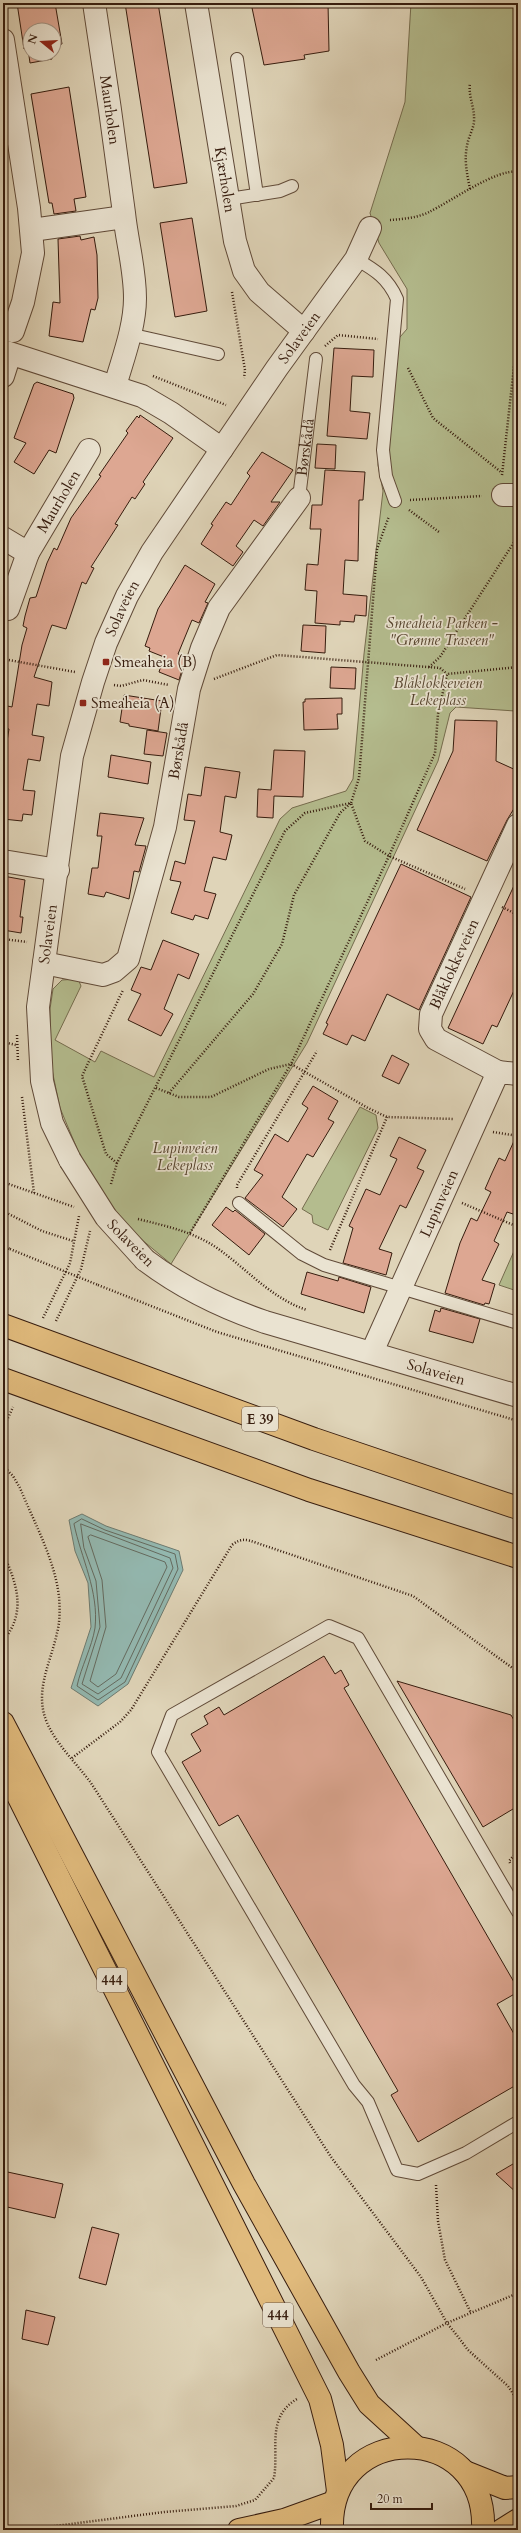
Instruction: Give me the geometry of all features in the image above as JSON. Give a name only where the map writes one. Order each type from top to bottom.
[{"type":"main road","name":"E 39","points":[[3,1325],[314,1439],[518,1508]]},
{"type":"main road","points":[[3,1379],[310,1490],[518,1557]]},
{"type":"main road","name":"444","points":[[3,1723],[244,2184],[333,2345],[369,2404],[416,2447]]},
{"type":"main road","name":"444","points":[[3,1766],[320,2399],[332,2445],[336,2497],[332,2530]]},
{"type":"main road","name":"444","points":[[336,2497],[348,2475],[372,2455],[396,2447],[416,2447],[443,2455],[465,2472],[505,2488],[518,2487]]},
{"type":"main road","name":"444","points":[[465,2472],[480,2499],[484,2514],[483,2530]]},
{"type":"main road","points":[[239,2530],[284,2520],[336,2497]]},
{"type":"main road","points":[[502,2530],[518,2520]]},
{"type":"street","name":"Maurholen","points":[[94,3],[109,97],[124,216],[133,263],[135,299],[129,334],[114,386]]},
{"type":"street","name":"Kjærholen","points":[[196,3],[235,241],[244,271],[259,292],[304,331]]},
{"type":"street","points":[[3,40],[32,230],[33,253],[23,302],[13,331]]},
{"type":"street","points":[[32,230],[124,216]]},
{"type":"street","name":"Solaveien","points":[[370,228],[356,259],[304,331],[152,552],[127,596],[106,643],[72,756],[58,870],[38,1007],[42,1082],[52,1123],[70,1160],[106,1217],[145,1260],[175,1283],[231,1310],[265,1322],[372,1352],[518,1396]]},
{"type":"street","points":[[3,376],[7,353],[114,386],[154,402],[222,449]]},
{"type":"street","name":"Maurholen","points":[[8,609],[28,553],[89,450]]},
{"type":"street","name":"Børskådå","points":[[44,963],[103,975],[114,971],[128,959],[165,827],[189,689],[202,648],[219,608],[299,498]]},
{"type":"street","points":[[3,538],[28,553]]},
{"type":"street","name":"Blåklokkeveien","points":[[508,1073],[436,1039],[430,1028],[431,1014],[518,826]]},
{"type":"street","points":[[3,861],[58,870]]},
{"type":"street","name":"Lupinveien","points":[[372,1352],[399,1289],[474,1126],[508,1073]]},
{"type":"lane","points":[[237,59],[257,195]]},
{"type":"lane","points":[[229,199],[257,195],[292,186]]},
{"type":"lane","points":[[356,259],[379,273],[391,285],[397,299],[383,450],[386,476],[395,501]]},
{"type":"lane","points":[[129,334],[218,354]]},
{"type":"lane","name":"Børskådå","points":[[299,498],[316,359]]},
{"type":"lane","points":[[239,1203],[302,1254],[324,1265],[399,1289],[518,1323]]},
{"type":"lane","points":[[518,1912],[358,1638],[329,1626],[172,1715],[158,1752],[346,2071],[368,2102],[397,2170],[418,2174],[466,2153],[518,2122]]},
{"type":"path","points":[[470,83],[468,94],[474,106],[474,124],[467,145],[465,162],[470,189]]},
{"type":"path","points":[[370,228],[388,220],[406,219],[428,213],[470,189],[510,171],[518,172]]},
{"type":"path","points":[[395,501],[511,495],[502,472],[518,330]]},
{"type":"path","points":[[316,359],[326,344],[338,335],[394,341],[433,418],[502,472]]},
{"type":"path","points":[[395,501],[439,532]]},
{"type":"path","points":[[169,1093],[253,994],[282,944],[294,895],[340,813],[351,803],[360,778],[367,662],[377,549],[395,501]]},
{"type":"path","points":[[428,667],[440,657],[518,536]]},
{"type":"path","points":[[367,662],[440,668],[447,674],[518,667]]},
{"type":"path","points":[[190,1233],[290,1064],[389,856],[436,753],[438,714],[447,674]]},
{"type":"path","points":[[351,803],[365,841],[389,856],[484,898],[518,915]]},
{"type":"path","points":[[107,1191],[114,1177],[117,1164],[286,831],[305,813],[351,803]]},
{"type":"path","points":[[3,939],[27,942]]},
{"type":"path","points":[[117,1164],[106,1154],[82,1076],[125,987]]},
{"type":"path","points":[[3,1042],[16,1045]]},
{"type":"path","points":[[239,1203],[237,1185],[317,1051]]},
{"type":"path","points":[[156,1088],[179,1097],[211,1097],[269,1069],[290,1064],[387,1117],[450,1118],[474,1126],[518,1136]]},
{"type":"path","points":[[324,1265],[387,1117]]},
{"type":"path","points":[[3,1182],[77,1208]]},
{"type":"path","points":[[460,1202],[518,1227]]},
{"type":"path","points":[[43,1318],[64,1278],[81,1209]]},
{"type":"path","points":[[3,1211],[42,1231],[73,1241]]},
{"type":"path","points":[[136,1219],[190,1233],[217,1248],[284,1301],[313,1312]]},
{"type":"path","points":[[56,1321],[81,1269],[92,1224]]},
{"type":"path","points":[[3,1246],[98,1285]]},
{"type":"path","points":[[3,1429],[13,1407]]},
{"type":"path","points":[[3,1466],[14,1476],[20,1488],[56,1580],[60,1613],[58,1632],[44,1678],[41,1696],[48,1724],[56,1738],[91,1783],[291,2098],[359,2196],[421,2276],[447,2323],[468,2350],[508,2386],[518,2401]]},
{"type":"path","points":[[72,1758],[120,1722],[131,1710],[232,1545],[238,1540],[246,1539],[413,1596],[518,1672]]},
{"type":"path","points":[[3,1553],[18,1594],[16,1622],[3,1641]]},
{"type":"path","points":[[512,1866],[509,1861],[518,1851]]},
{"type":"path","points":[[441,2182],[435,2185],[438,2221],[445,2260],[471,2313]]},
{"type":"path","points":[[376,2360],[447,2323],[518,2294]]},
{"type":"path","points":[[24,2530],[157,2513],[236,2506],[255,2500],[274,2478],[274,2443],[278,2422],[286,2408],[300,2398]]},
{"type":"green space","name":"Smeaheia Parken - \"Grønne Traseen\"","points":[[411,3],[518,3],[518,695],[515,711],[456,707],[450,713],[438,761],[307,1043],[171,1264],[129,1229],[86,1170],[60,1108],[51,1065],[50,1009],[53,989],[62,980],[78,979],[81,986],[55,1040],[95,1062],[101,1051],[154,1077],[280,819],[292,808],[346,791],[353,779],[364,654],[383,491],[378,465],[386,353],[407,329],[407,289],[379,243],[370,213],[405,102]]},
{"type":"green space","points":[[360,1107],[376,1115],[378,1128],[328,1230],[313,1223],[312,1215],[302,1209]]},
{"type":"green space","points":[[518,1242],[518,1289],[517,1291],[499,1285]]},
{"type":"water","points":[[82,1514],[106,1526],[179,1551],[183,1570],[128,1684],[98,1706],[71,1688],[91,1627],[88,1583],[75,1551],[69,1520]]},
{"type":"building","points":[[17,3],[55,3],[58,22],[22,22],[22,36]]},
{"type":"building","points":[[125,3],[158,3],[187,183],[154,188]]},
{"type":"building","points":[[251,3],[328,3],[329,51],[304,55],[305,59],[264,65]]},
{"type":"building","points":[[69,87],[86,197],[74,199],[76,211],[54,214],[52,203],[49,203],[31,94]]},
{"type":"building","points":[[192,218],[207,311],[175,317],[160,223]]},
{"type":"building","points":[[80,236],[81,240],[94,237],[97,255],[98,298],[95,310],[91,309],[83,342],[49,336],[53,302],[60,303],[58,239]]},
{"type":"building","points":[[334,348],[374,350],[373,377],[352,376],[350,411],[370,413],[367,439],[327,436]]},
{"type":"building","points":[[37,382],[73,394],[74,398],[56,453],[49,450],[34,474],[14,462],[26,443],[14,438],[34,384]]},
{"type":"building","points":[[140,415],[173,438],[143,482],[145,484],[135,499],[132,497],[115,524],[118,525],[91,567],[94,568],[86,584],[82,582],[66,629],[52,625],[34,677],[52,682],[49,706],[37,704],[32,735],[44,737],[40,761],[28,759],[23,790],[35,791],[32,815],[23,814],[22,821],[3,819],[3,766],[9,729],[3,728],[3,705],[12,707],[22,645],[27,628],[23,626],[30,598],[36,597],[47,563],[54,548],[57,550],[71,518],[101,476],[99,475],[128,433],[126,431],[137,416],[139,418]]},
{"type":"building","points":[[317,444],[336,445],[335,469],[315,468]]},
{"type":"building","points":[[262,452],[293,470],[271,502],[280,502],[263,526],[254,520],[236,546],[243,552],[233,566],[201,544],[213,525],[211,524],[226,502],[231,505],[250,476],[247,473]]},
{"type":"building","points":[[325,470],[365,472],[363,500],[359,500],[358,561],[345,560],[343,594],[367,596],[366,616],[355,615],[354,622],[340,621],[340,625],[315,623],[317,591],[305,590],[307,564],[318,565],[321,529],[310,529],[312,505],[322,505]]},
{"type":"building","points":[[185,565],[215,584],[205,602],[208,603],[199,623],[192,620],[178,654],[186,657],[179,680],[159,672],[164,657],[149,651],[150,648],[145,646],[158,609]]},
{"type":"building","points":[[303,625],[326,626],[325,653],[301,651]]},
{"type":"building","points":[[331,667],[356,668],[355,689],[330,688]]},
{"type":"building","points":[[124,695],[162,701],[158,731],[129,726],[129,724],[120,722]]},
{"type":"building","points":[[342,698],[342,714],[337,714],[338,729],[304,730],[303,702],[305,702],[305,699]]},
{"type":"building","points":[[455,720],[497,721],[496,761],[518,771],[518,802],[507,820],[487,861],[417,830],[453,751]]},
{"type":"building","points":[[147,730],[167,733],[163,756],[144,754]]},
{"type":"building","points":[[274,750],[305,751],[303,797],[274,796],[273,818],[257,817],[258,789],[271,790]]},
{"type":"building","points":[[111,755],[151,762],[148,784],[108,777]]},
{"type":"building","points":[[205,767],[240,772],[236,798],[225,796],[220,832],[232,835],[226,860],[213,857],[204,891],[216,894],[208,919],[195,915],[193,920],[171,913],[181,882],[170,880],[175,861],[185,864],[195,821],[184,820],[188,794],[201,796]]},
{"type":"building","points":[[100,813],[144,818],[135,845],[146,846],[139,872],[134,871],[129,899],[106,892],[104,897],[88,894],[92,868],[98,868],[102,836],[97,836]]},
{"type":"building","points":[[401,864],[471,897],[419,1010],[387,994],[365,1041],[352,1035],[347,1045],[323,1034],[328,1024],[326,1023]]},
{"type":"building","points":[[3,876],[25,880],[20,917],[23,917],[21,933],[3,930]]},
{"type":"building","points":[[518,877],[518,982],[497,1027],[492,1025],[483,1044],[448,1028]]},
{"type":"building","points":[[163,940],[199,954],[189,979],[178,974],[164,1009],[173,1014],[161,1036],[128,1020],[141,994],[131,990],[141,967],[151,970]]},
{"type":"building","points":[[392,1055],[409,1064],[399,1084],[382,1076]]},
{"type":"building","points":[[313,1086],[338,1101],[328,1119],[334,1122],[313,1157],[307,1154],[282,1197],[297,1209],[283,1227],[245,1198],[263,1175],[254,1170],[275,1134],[288,1142],[308,1108],[302,1104]]},
{"type":"building","points":[[518,1132],[518,1203],[513,1214],[507,1212],[494,1241],[499,1244],[482,1280],[495,1284],[489,1304],[485,1303],[484,1305],[445,1293],[460,1243],[471,1218],[477,1221],[491,1192],[485,1189],[492,1173],[499,1158],[505,1161]]},
{"type":"building","points":[[399,1137],[426,1150],[417,1168],[424,1171],[406,1208],[400,1205],[379,1249],[392,1253],[386,1275],[343,1263],[353,1228],[349,1226],[366,1189],[380,1195],[397,1159],[390,1156]]},
{"type":"building","points":[[226,1207],[233,1212],[235,1210],[265,1234],[249,1255],[212,1225]]},
{"type":"building","points":[[307,1272],[338,1281],[339,1277],[371,1287],[364,1313],[301,1294]]},
{"type":"building","points":[[441,1308],[480,1319],[473,1343],[429,1331],[435,1310],[440,1312]]},
{"type":"building","points":[[324,1656],[335,1674],[341,1670],[349,1685],[344,1688],[518,1989],[518,1992],[497,2004],[518,2041],[518,2084],[418,2142],[391,2095],[398,2091],[238,1815],[219,1826],[182,1762],[201,1751],[191,1734],[208,1724],[204,1716],[219,1707],[224,1715]]},
{"type":"building","points":[[397,1681],[511,1715],[518,1727],[518,1806],[483,1827]]},
{"type":"building","points":[[518,2161],[518,2194],[496,2174]]},
{"type":"building","points":[[3,2171],[63,2184],[55,2218],[3,2206]]},
{"type":"building","points":[[92,2227],[119,2234],[106,2285],[79,2278]]},
{"type":"building","points":[[26,2310],[55,2317],[48,2345],[22,2339]]},
{"type":"place","name":"Smeaheia (B)","points":[[106,662]]},
{"type":"place","name":"Smeaheia (A)","points":[[83,703]]},
{"type":"park label","name":"Blåklokkeveien Lekeplass","points":[[438,692]]},
{"type":"park label","name":"Lupinveien Lekeplass","points":[[185,1156]]}]
